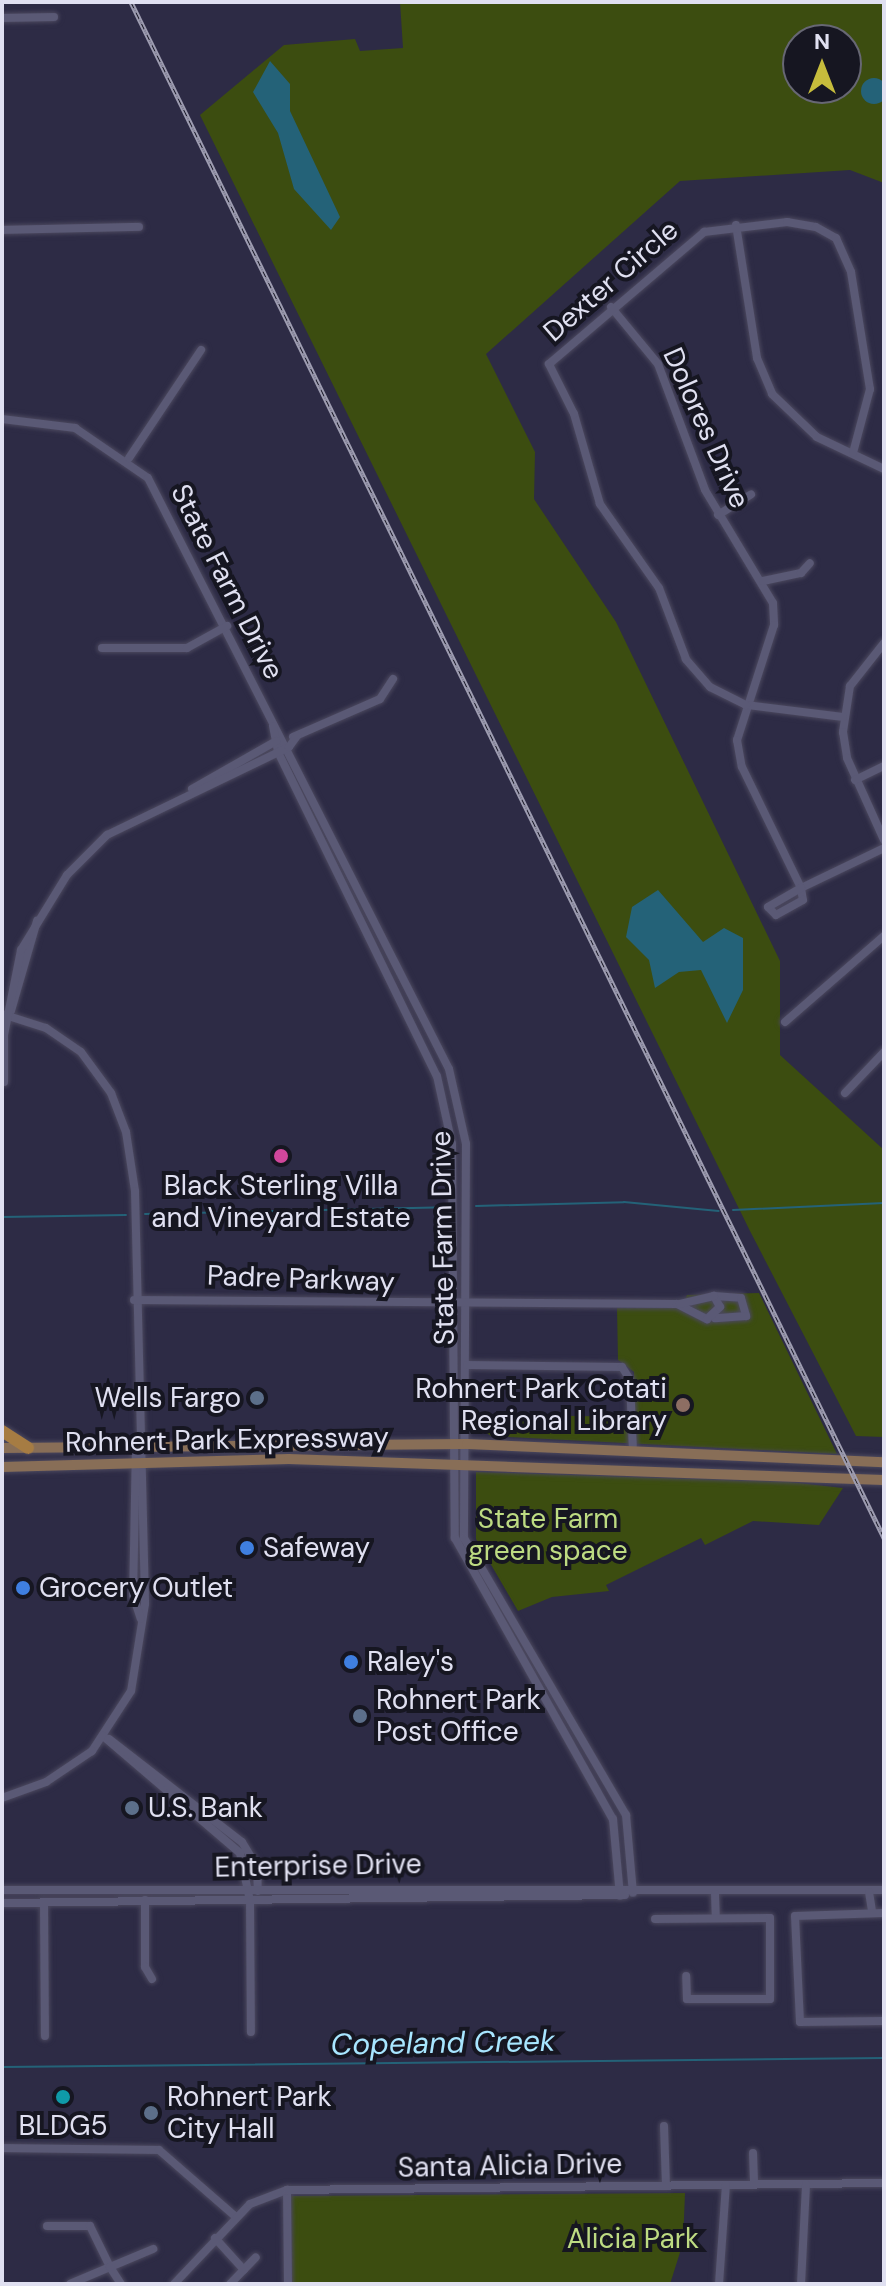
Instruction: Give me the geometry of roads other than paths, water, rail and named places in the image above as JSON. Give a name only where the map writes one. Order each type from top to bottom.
[{"type":"highway","points":[[2,1431],[28,1448]]},
{"type":"main road","name":"Rohnert Park Expressway","points":[[2,1448],[136,1443],[461,1444],[884,1462]]},
{"type":"main road","name":"Rohnert Park Expressway","points":[[2,1467],[136,1463],[460,1464],[884,1480]]},
{"type":"street","points":[[2,18],[54,17]]},
{"type":"street","name":"Dexter Circle","points":[[843,717],[746,705],[710,687],[686,659],[659,588],[600,504],[574,414],[549,364],[676,249],[704,232],[736,225],[787,222],[836,238],[851,272],[870,389],[853,453]]},
{"type":"street","points":[[736,225],[767,386],[795,422],[884,469]]},
{"type":"street","points":[[2,230],[139,227]]},
{"type":"street","name":"Dolores Drive","points":[[611,307],[658,364],[718,515],[763,581],[774,625],[737,740],[742,767],[801,888],[884,848]]},
{"type":"street","points":[[129,458],[201,350]]},
{"type":"street","name":"State Farm Drive","points":[[2,419],[75,428],[129,458],[160,495],[227,626],[273,726],[285,737],[449,1069],[465,1127],[467,1365],[458,1547],[613,1819],[620,1893]]},
{"type":"street","points":[[718,515],[751,494]]},
{"type":"street","points":[[763,581],[801,573],[810,563]]},
{"type":"street","points":[[102,648],[174,650],[227,626]]},
{"type":"street","points":[[884,643],[850,686],[843,717],[855,780],[884,840]]},
{"type":"street","points":[[192,790],[201,778],[273,742],[297,736],[380,699],[393,679]]},
{"type":"street","name":"State Farm Drive","points":[[273,726],[273,742],[437,1076],[454,1199],[461,1444]]},
{"type":"street","points":[[4,1082],[5,1015],[37,920],[67,875],[107,835],[192,790],[289,747],[297,736]]},
{"type":"street","points":[[855,780],[884,766]]},
{"type":"street","points":[[785,1022],[884,936]]},
{"type":"street","points":[[2,1798],[62,1774],[103,1736],[137,1672],[141,1619],[134,1602],[135,1205],[126,1132],[97,1070],[46,1028],[5,1015]]},
{"type":"street","points":[[845,1093],[884,1052]]},
{"type":"street","name":"Padre Parkway","points":[[134,1300],[262,1295],[456,1306],[680,1304]]},
{"type":"street","points":[[714,1296],[720,1307],[715,1318]]},
{"type":"street","points":[[714,1296],[741,1298],[746,1316],[715,1318],[680,1304],[714,1296]]},
{"type":"street","points":[[467,1365],[622,1367],[630,1380],[633,1451]]},
{"type":"street","name":"State Farm Drive","points":[[460,1464],[467,1547],[626,1815],[633,1893]]},
{"type":"street","points":[[103,1736],[127,1747],[242,1842],[259,1889],[250,1901]]},
{"type":"street","points":[[103,1736],[236,1847],[250,1901],[251,2032]]},
{"type":"street","name":"Enterprise Drive","points":[[2,1890],[259,1889],[870,1895],[884,1890]]},
{"type":"street","name":"Enterprise Drive","points":[[2,1903],[620,1893]]},
{"type":"street","points":[[715,1894],[716,1918]]},
{"type":"street","points":[[870,1895],[872,1913]]},
{"type":"street","points":[[145,1900],[145,1967],[152,1979]]},
{"type":"street","points":[[44,1902],[45,2036]]},
{"type":"street","points":[[884,1913],[795,1916],[800,2022],[884,2021]]},
{"type":"street","points":[[655,1919],[770,1918],[770,1999],[687,1999],[686,1976]]},
{"type":"street","points":[[664,2126],[666,2186]]},
{"type":"street","points":[[2,2148],[159,2150],[236,2217]]},
{"type":"street","points":[[753,2153],[754,2185]]},
{"type":"street","name":"Santa Alicia Drive","points":[[174,2284],[236,2217],[287,2190],[884,2183]]},
{"type":"street","points":[[801,2284],[806,2184]]},
{"type":"street","points":[[719,2284],[726,2185]]},
{"type":"street","points":[[287,2190],[288,2284]]},
{"type":"street","points":[[47,2226],[90,2226],[121,2284]]},
{"type":"street","points":[[215,2238],[244,2270]]},
{"type":"street","points":[[70,2284],[153,2249]]},
{"type":"street","points":[[230,2284],[256,2257]]},
{"type":"water","points":[[270,61],[290,84],[290,111],[340,217],[331,230],[294,189],[278,133],[253,92]]},
{"type":"water","points":[[869,79],[879,79],[886,86],[886,96],[879,103],[869,103],[862,96],[862,86]]},
{"type":"water","points":[[658,890],[703,942],[724,928],[743,938],[743,990],[727,1023],[701,970],[679,972],[655,988],[649,960],[626,937],[632,907]]},
{"type":"waterway","points":[[476,1206],[624,1202],[719,1211]]},
{"type":"waterway","points":[[733,1210],[884,1203]]},
{"type":"waterway","points":[[145,1214],[446,1207]]},
{"type":"waterway","points":[[2,1217],[126,1215]]},
{"type":"waterway","name":"Copeland Creek","points":[[2,2067],[884,2058]]},
{"type":"railway","points":[[131,2],[884,1538]]},
{"type":"place","name":"Black Sterling Villa and Vineyard Estate","points":[[281,1156]]},
{"type":"place","name":"Wells Fargo","points":[[257,1398]]},
{"type":"place","name":"Rohnert Park Cotati Regional Library","points":[[683,1405]]},
{"type":"place","name":"Safeway","points":[[247,1548]]},
{"type":"place","name":"Grocery Outlet","points":[[23,1588]]},
{"type":"place","name":"Raley's","points":[[351,1662]]},
{"type":"place","name":"Rohnert Park Post Office","points":[[360,1716]]},
{"type":"place","name":"U.S. Bank","points":[[132,1808]]},
{"type":"place","name":"BLDG5","points":[[63,2097]]},
{"type":"place","name":"Rohnert Park City Hall","points":[[151,2113]]},
{"type":"park label","name":"State Farm green space","points":[[548,1535]]},
{"type":"park label","name":"Alicia Park","points":[[633,2239]]}]
